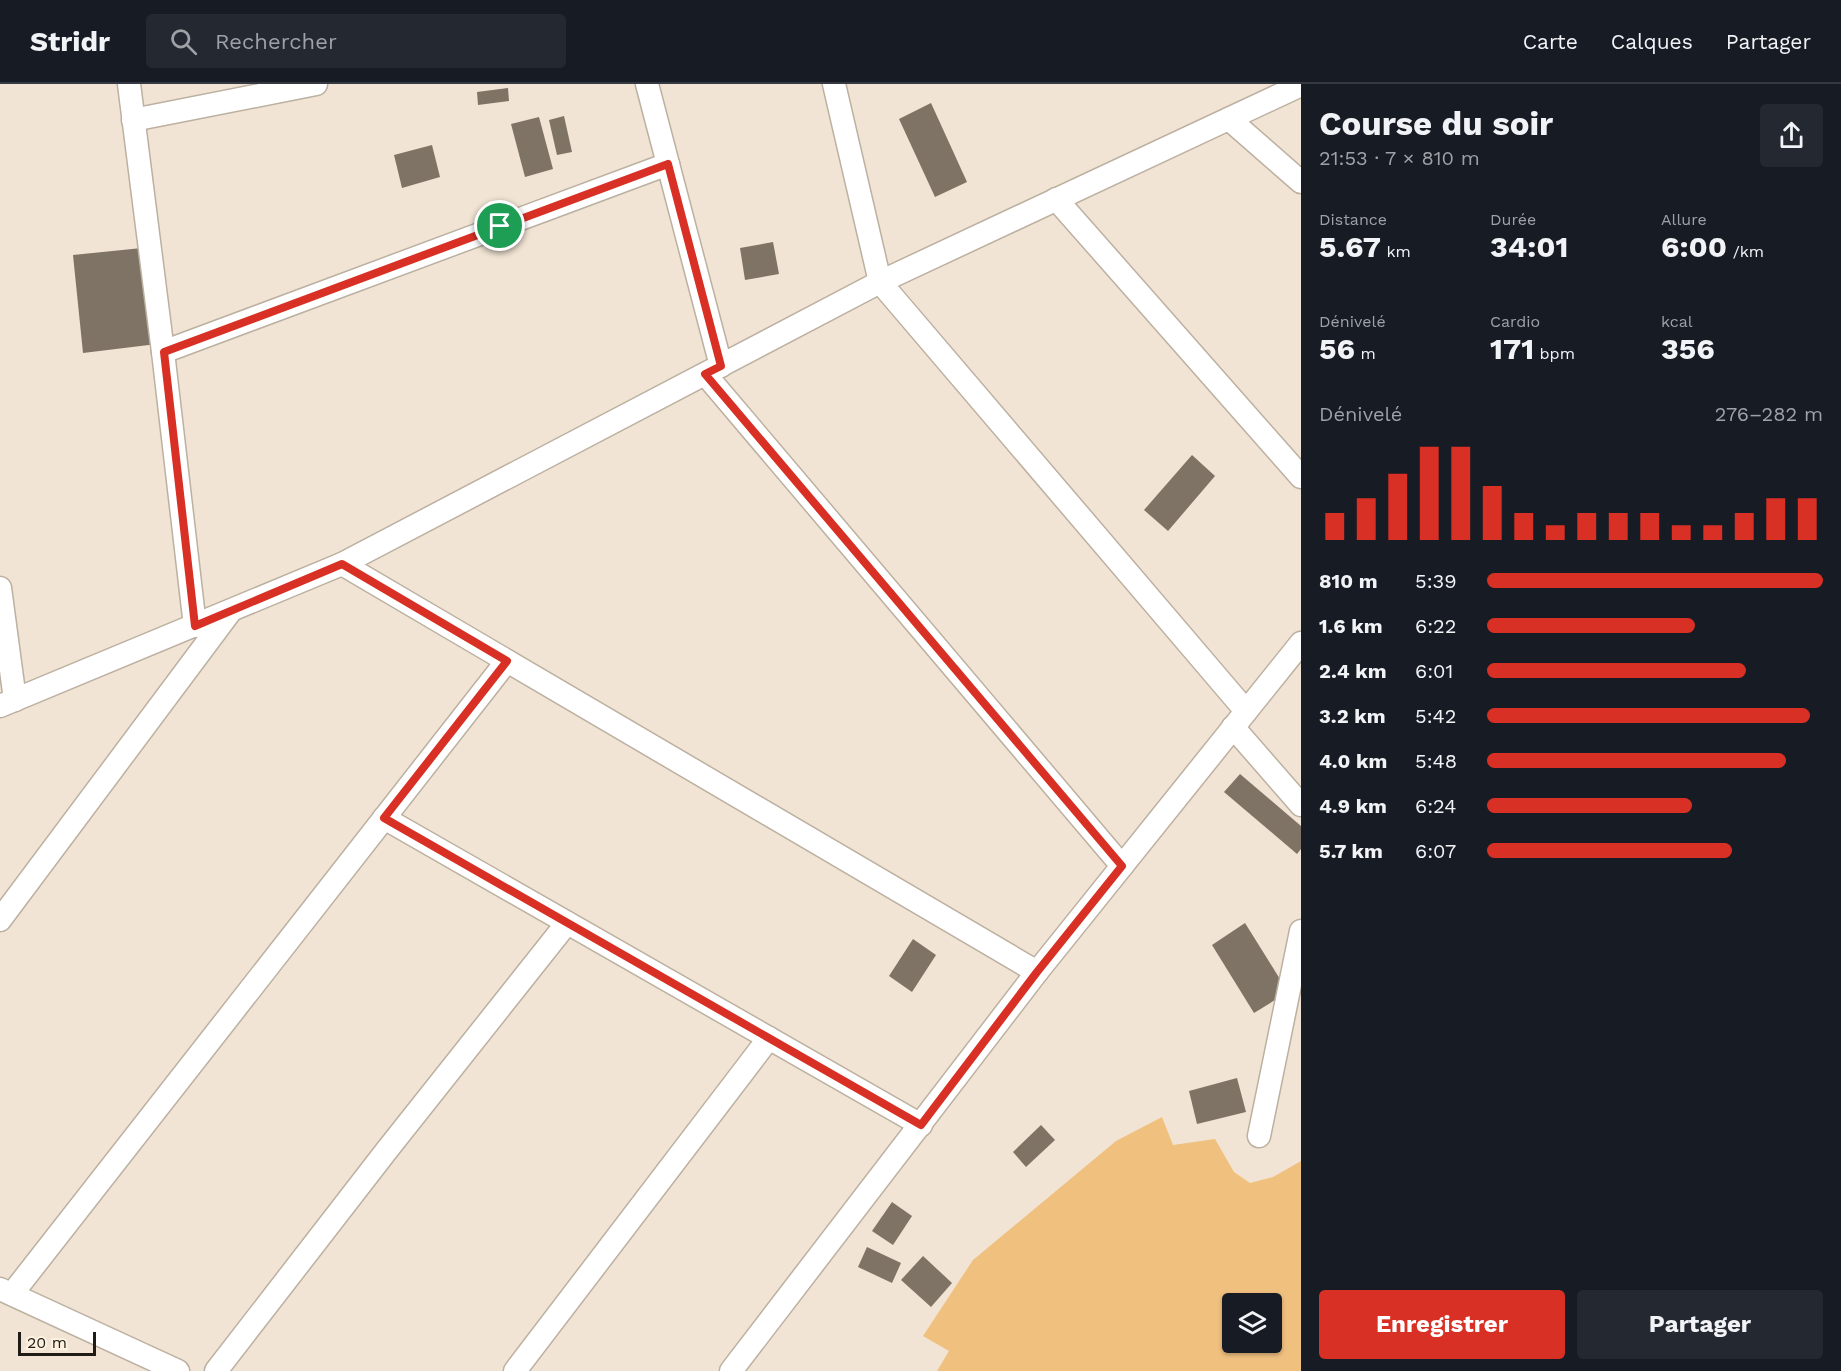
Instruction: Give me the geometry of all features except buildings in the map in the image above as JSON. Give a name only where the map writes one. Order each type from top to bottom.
[{"type":"street","points":[[129,84],[164,352],[195,626]]},
{"type":"street","points":[[133,120],[316,84]]},
{"type":"street","points":[[647,84],[668,164],[713,370],[1122,866]]},
{"type":"street","points":[[834,84],[880,282],[1240,719],[1301,805]]},
{"type":"street","points":[[0,588],[8,703],[342,564],[880,282],[1301,85]]},
{"type":"street","points":[[1228,119],[1301,182]]},
{"type":"street","points":[[164,352],[668,164]]},
{"type":"street","points":[[1056,199],[1301,477]]},
{"type":"street","points":[[342,564],[1037,972]]},
{"type":"street","points":[[0,920],[231,611]]},
{"type":"street","points":[[731,1371],[1037,972],[1301,642]]},
{"type":"street","points":[[178,1371],[6,1291],[507,661]]},
{"type":"street","points":[[384,818],[921,1125]]},
{"type":"street","points":[[216,1371],[567,923]]},
{"type":"street","points":[[1259,1136],[1301,932]]},
{"type":"street","points":[[515,1371],[770,1038]]},
{"type":"shaded area","points":[[1162,1117],[1173,1145],[1215,1139],[1234,1172],[1250,1183],[1273,1177],[1301,1161],[1301,1371],[937,1371],[949,1351],[923,1336],[973,1260],[1116,1141]]},
{"type":"route","points":[[668,164],[721,366],[705,374],[1122,866],[1037,972],[921,1125],[384,818],[507,661],[342,564],[195,626],[164,352],[500,226],[668,164]]}]
